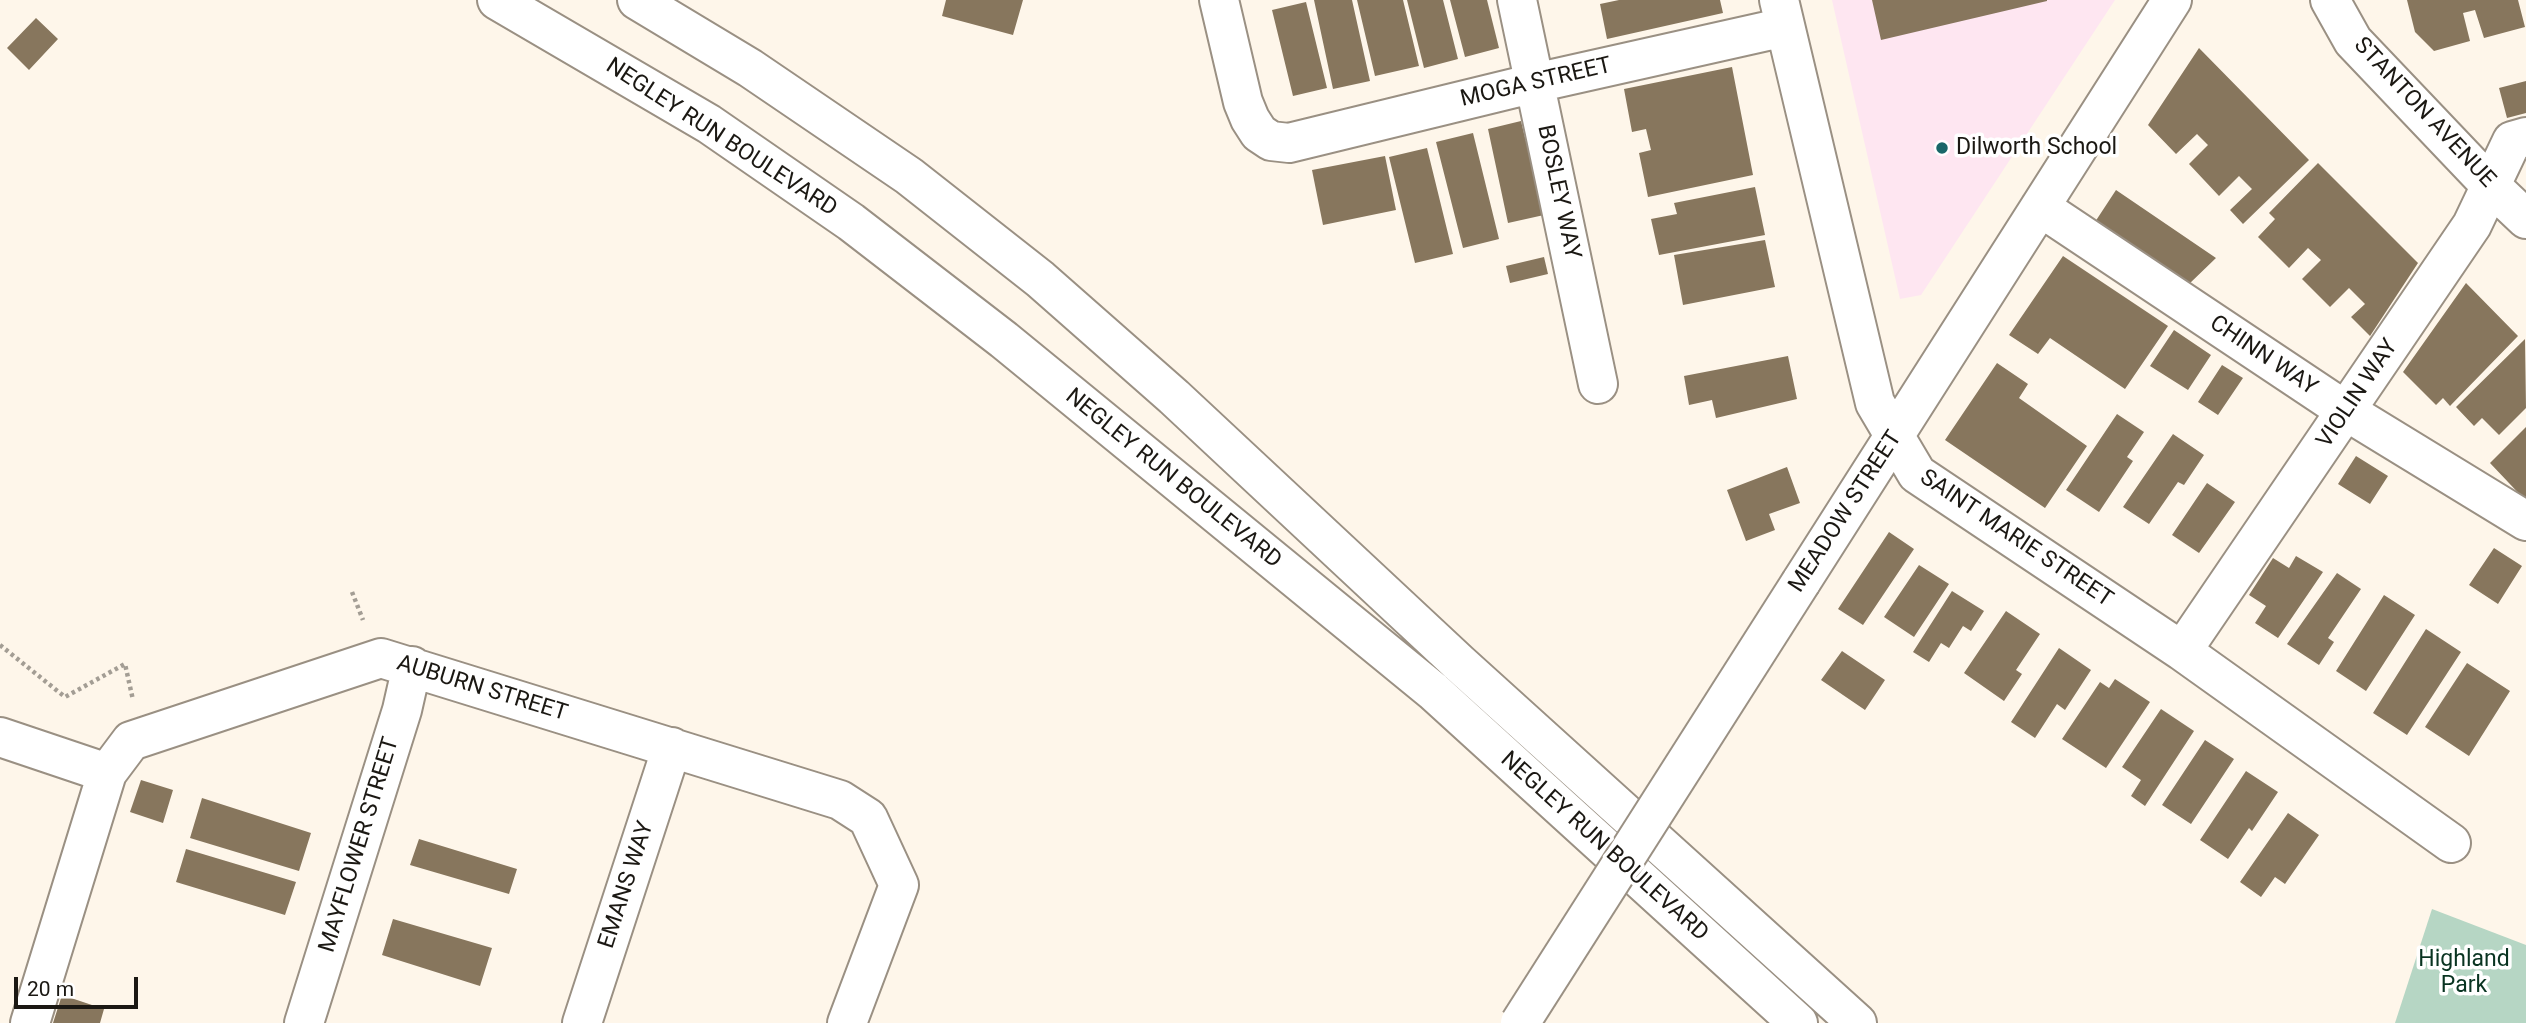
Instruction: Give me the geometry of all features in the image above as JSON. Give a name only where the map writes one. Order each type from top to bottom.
[{"type":"street","name":"NEGLEY RUN BOULEVARD","points":[[497,0],[709,124],[851,222],[1004,340],[1433,691],[1798,1023]]},
{"type":"street","name":"NEGLEY RUN BOULEVARD","points":[[637,0],[750,68],[909,176],[1040,279],[1174,397],[1449,653],[1857,1023]]},
{"type":"street","name":"MOGA STREET","points":[[1219,0],[1243,102],[1250,119],[1259,133],[1271,141],[1289,143],[1535,83],[1782,13]]},
{"type":"street","name":"BOSLEY WAY","points":[[1517,0],[1598,384]]},
{"type":"street","name":"MEADOW STREET","points":[[1520,1023],[2172,0]]},
{"type":"street","name":"STANTON AVENUE","points":[[2330,0],[2353,41],[2526,219]]},
{"type":"street","name":"SAINT MARIE STREET","points":[[1782,13],[1875,402],[1917,474],[2182,652],[2451,842]]},
{"type":"street","name":"VIOLIN WAY","points":[[2182,652],[2472,225],[2512,141],[2526,137]]},
{"type":"street","name":"CHINN WAY","points":[[2040,207],[2346,411],[2526,521]]},
{"type":"street","name":"AUBURN STREET","points":[[30,1023],[107,773],[131,741],[381,658],[840,800],[868,818],[899,885],[847,1023]]},
{"type":"street","name":"MAYFLOWER STREET","points":[[304,1023],[402,710],[412,666]]},
{"type":"street","points":[[0,737],[107,773]]},
{"type":"street","name":"EMANS WAY","points":[[582,1023],[671,747]]},
{"type":"path","points":[[352,592],[366,628]]},
{"type":"path","points":[[0,645],[65,697],[125,664],[134,706]]},
{"type":"shaded area","name":"Dilworth School","points":[[1832,0],[2115,0],[1921,295],[1900,299]]},
{"type":"green space","name":"Highland Park","points":[[2432,909],[2526,945],[2526,1023],[2395,1023]]},
{"type":"building","points":[[946,0],[1023,0],[1013,35],[942,16]]},
{"type":"building","points":[[1314,0],[1352,0],[1370,81],[1333,89]]},
{"type":"building","points":[[1357,0],[1403,0],[1419,66],[1375,76]]},
{"type":"building","points":[[1407,0],[1443,0],[1458,59],[1424,68]]},
{"type":"building","points":[[1450,0],[1487,0],[1499,48],[1465,57]]},
{"type":"building","points":[[1619,0],[1720,0],[1723,13],[1607,39],[1600,4]]},
{"type":"building","points":[[1872,0],[2047,0],[2047,1],[1881,40]]},
{"type":"building","points":[[2407,0],[2518,0],[2525,27],[2484,38],[2475,10],[2463,13],[2470,41],[2434,51],[2415,32]]},
{"type":"building","points":[[1306,2],[1327,88],[1293,96],[1272,10]]},
{"type":"building","points":[[36,18],[58,39],[29,70],[7,48]]},
{"type":"building","points":[[2199,48],[2309,160],[2243,224],[2230,210],[2252,189],[2239,176],[2219,196],[2189,164],[2208,145],[2197,134],[2176,154],[2148,125]]},
{"type":"building","points":[[1732,67],[1753,175],[1648,197],[1639,153],[1651,150],[1646,129],[1632,132],[1624,89]]},
{"type":"building","points":[[2526,81],[2526,113],[2507,118],[2499,88]]},
{"type":"building","points":[[1521,121],[1544,215],[1508,223],[1488,129]]},
{"type":"building","points":[[1473,133],[1499,239],[1463,248],[1436,142]]},
{"type":"building","points":[[1427,148],[1453,254],[1415,263],[1389,157]]},
{"type":"building","points":[[1385,156],[1396,210],[1323,225],[1312,170]]},
{"type":"building","points":[[2318,163],[2418,263],[2370,336],[2351,317],[2365,304],[2349,288],[2330,307],[2302,279],[2321,260],[2308,248],[2289,268],[2258,237],[2275,219],[2269,213]]},
{"type":"building","points":[[1755,187],[1765,235],[1659,255],[1651,219],[1677,214],[1674,203]]},
{"type":"building","points":[[2116,190],[2216,258],[2188,285],[2095,222]]},
{"type":"building","points":[[1765,240],[1775,287],[1683,305],[1674,255]]},
{"type":"building","points":[[2063,256],[2168,326],[2125,389],[2050,338],[2038,354],[2009,335]]},
{"type":"building","points":[[1544,257],[1548,274],[1510,283],[1506,266]]},
{"type":"building","points":[[2466,283],[2518,336],[2450,406],[2443,398],[2436,405],[2403,372]]},
{"type":"building","points":[[2174,330],[2211,355],[2188,390],[2150,366]]},
{"type":"building","points":[[2525,339],[2526,408],[2499,435],[2482,418],[2474,426],[2456,407]]},
{"type":"building","points":[[1788,356],[1797,399],[1716,418],[1712,400],[1689,405],[1684,376]]},
{"type":"building","points":[[1997,363],[2028,384],[2019,398],[2087,446],[2045,508],[1945,440]]},
{"type":"building","points":[[2222,365],[2243,378],[2218,415],[2198,402]]},
{"type":"building","points":[[2117,414],[2144,432],[2127,457],[2133,461],[2099,512],[2066,490]]},
{"type":"building","points":[[2526,427],[2526,501],[2490,463]]},
{"type":"building","points":[[2173,434],[2204,455],[2184,485],[2178,482],[2149,524],[2123,507]]},
{"type":"building","points":[[2356,456],[2388,476],[2370,504],[2338,484]]},
{"type":"building","points":[[1787,467],[1800,503],[1769,514],[1775,530],[1746,541],[1727,490]]},
{"type":"building","points":[[2207,483],[2235,502],[2199,553],[2172,535]]},
{"type":"building","points":[[1889,532],[1914,549],[1863,625],[1838,609]]},
{"type":"building","points":[[2494,548],[2522,566],[2498,604],[2469,585]]},
{"type":"building","points":[[2296,556],[2323,572],[2278,638],[2255,623],[2266,606],[2249,595],[2273,558],[2289,568]]},
{"type":"building","points":[[1919,565],[1949,584],[1914,637],[1884,617]]},
{"type":"building","points":[[2337,573],[2361,589],[2328,638],[2334,642],[2319,665],[2287,644]]},
{"type":"building","points":[[1952,591],[1984,611],[1971,631],[1963,626],[1949,648],[1941,643],[1929,662],[1913,652]]},
{"type":"building","points":[[2384,595],[2415,615],[2366,691],[2336,671]]},
{"type":"building","points":[[2006,611],[2040,634],[2016,670],[2022,674],[2004,701],[1964,673]]},
{"type":"building","points":[[2426,629],[2461,652],[2407,735],[2373,713]]},
{"type":"building","points":[[2059,648],[2091,670],[2065,710],[2057,704],[2035,738],[2011,722]]},
{"type":"building","points":[[1842,651],[1885,680],[1865,710],[1821,680]]},
{"type":"building","points":[[2467,663],[2510,691],[2469,756],[2425,727]]},
{"type":"building","points":[[2115,679],[2150,702],[2106,768],[2062,739],[2100,682],[2109,688]]},
{"type":"building","points":[[2161,709],[2194,731],[2145,806],[2131,796],[2141,780],[2122,767]]},
{"type":"building","points":[[2205,740],[2234,759],[2191,824],[2162,805]]},
{"type":"building","points":[[2246,771],[2278,792],[2252,831],[2249,828],[2228,859],[2200,840]]},
{"type":"building","points":[[141,780],[173,790],[163,823],[130,812]]},
{"type":"building","points":[[202,798],[311,833],[299,871],[190,838]]},
{"type":"building","points":[[2288,813],[2319,835],[2285,884],[2275,877],[2261,897],[2240,882]]},
{"type":"building","points":[[419,839],[517,869],[509,894],[410,865]]},
{"type":"building","points":[[186,849],[296,882],[285,915],[176,882]]},
{"type":"building","points":[[393,919],[492,948],[480,986],[382,955]]},
{"type":"building","points":[[62,995],[104,1009],[100,1023],[53,1023]]},
{"type":"place","name":"Dilworth School","points":[[1942,148]]}]
